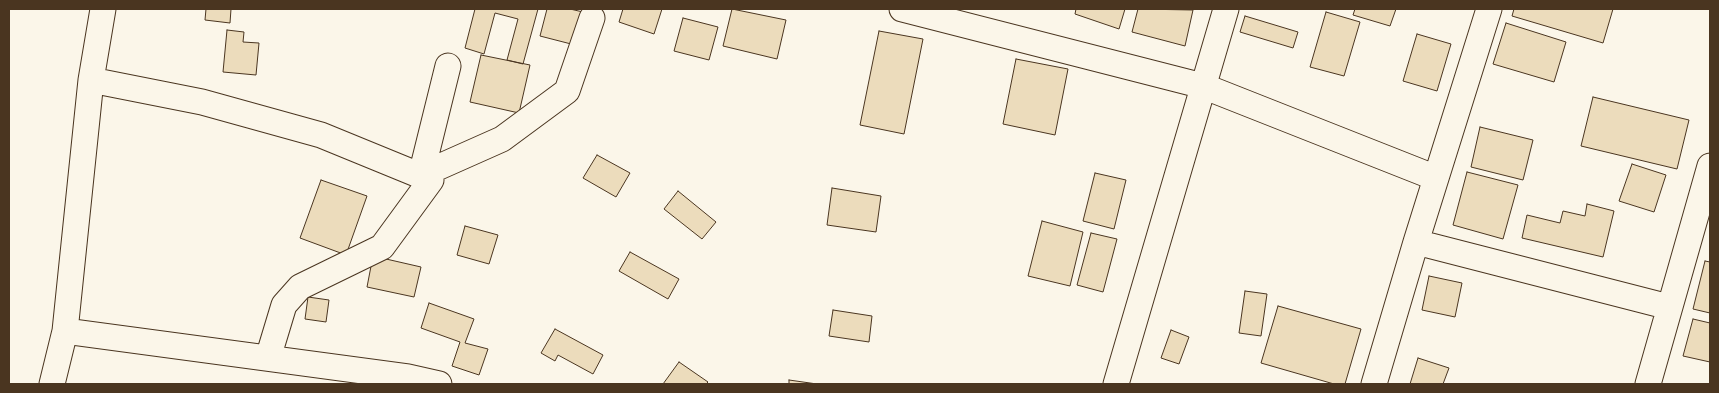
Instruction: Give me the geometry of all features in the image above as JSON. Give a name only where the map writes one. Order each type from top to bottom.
[{"type":"street","points":[[52,384],[65,331],[90,80],[103,9]]},
{"type":"street","points":[[902,9],[1203,86],[1436,178]]},
{"type":"street","points":[[1116,384],[1226,9]]},
{"type":"street","points":[[1374,384],[1489,9]]},
{"type":"street","points":[[420,175],[502,139],[567,91],[592,18]]},
{"type":"street","points":[[420,175],[448,66]]},
{"type":"street","points":[[90,80],[202,102],[312,132],[431,180],[382,247],[300,287],[284,305],[268,358]]},
{"type":"street","points":[[1648,384],[1710,166]]},
{"type":"street","points":[[1416,242],[1669,307]]},
{"type":"street","points":[[65,331],[408,376],[439,384]]},
{"type":"building","points":[[206,9],[231,9],[230,23],[205,20]]},
{"type":"building","points":[[475,9],[538,9],[523,64],[507,60],[518,19],[495,13],[484,54],[465,48]]},
{"type":"building","points":[[547,9],[570,9],[583,12],[575,45],[540,36]]},
{"type":"building","points":[[623,9],[662,9],[654,34],[619,22]]},
{"type":"building","points":[[732,9],[786,20],[777,59],[723,46]]},
{"type":"building","points":[[1076,9],[1125,9],[1119,29],[1075,14]]},
{"type":"building","points":[[1138,9],[1193,10],[1185,46],[1132,32]]},
{"type":"building","points":[[1355,9],[1396,9],[1390,26],[1353,15]]},
{"type":"building","points":[[1514,9],[1613,9],[1603,43],[1512,16]]},
{"type":"building","points":[[1326,12],[1360,22],[1344,76],[1310,67]]},
{"type":"building","points":[[1245,16],[1298,32],[1293,48],[1240,32]]},
{"type":"building","points":[[683,18],[718,27],[709,60],[674,51]]},
{"type":"building","points":[[1506,23],[1566,42],[1554,82],[1493,64]]},
{"type":"building","points":[[227,30],[244,32],[243,42],[259,43],[256,75],[223,72]]},
{"type":"building","points":[[879,31],[923,39],[904,134],[860,125]]},
{"type":"building","points":[[1417,34],[1451,44],[1437,91],[1403,81]]},
{"type":"building","points":[[481,55],[530,65],[519,113],[470,102]]},
{"type":"building","points":[[1016,59],[1068,69],[1055,135],[1003,124]]},
{"type":"building","points":[[1593,97],[1689,120],[1677,169],[1581,146]]},
{"type":"building","points":[[1480,127],[1533,140],[1523,180],[1471,167]]},
{"type":"building","points":[[597,155],[630,173],[616,197],[583,178]]},
{"type":"building","points":[[1632,164],[1666,175],[1654,212],[1619,201]]},
{"type":"building","points":[[1467,172],[1518,185],[1503,239],[1453,225]]},
{"type":"building","points":[[1095,173],[1126,180],[1114,229],[1083,221]]},
{"type":"building","points":[[321,180],[367,196],[346,255],[300,238]]},
{"type":"building","points":[[832,188],[881,196],[876,232],[827,225]]},
{"type":"building","points":[[678,191],[716,222],[702,239],[664,209]]},
{"type":"building","points":[[1587,204],[1614,211],[1603,257],[1522,238],[1527,215],[1560,223],[1563,211],[1585,216]]},
{"type":"building","points":[[1042,221],[1083,232],[1070,286],[1028,276]]},
{"type":"building","points":[[465,226],[498,235],[489,264],[457,255]]},
{"type":"building","points":[[1091,233],[1117,239],[1103,292],[1077,285]]},
{"type":"building","points":[[630,252],[679,279],[668,299],[619,271]]},
{"type":"building","points":[[373,256],[421,267],[414,297],[367,287]]},
{"type":"building","points":[[1705,261],[1710,262],[1710,313],[1693,309]]},
{"type":"building","points":[[1429,276],[1462,283],[1455,317],[1422,310]]},
{"type":"building","points":[[1245,291],[1267,294],[1261,336],[1239,333]]},
{"type":"building","points":[[308,297],[329,300],[326,322],[305,319]]},
{"type":"building","points":[[429,303],[474,319],[465,343],[488,349],[479,375],[452,366],[460,342],[421,328]]},
{"type":"building","points":[[1278,306],[1361,329],[1345,384],[1334,384],[1261,363]]},
{"type":"building","points":[[833,310],[872,316],[869,342],[829,336]]},
{"type":"building","points":[[1693,319],[1710,323],[1710,362],[1683,356]]},
{"type":"building","points":[[555,329],[603,355],[593,374],[558,355],[555,361],[541,353]]},
{"type":"building","points":[[1171,330],[1189,337],[1179,364],[1161,358]]},
{"type":"building","points":[[1418,358],[1449,368],[1443,384],[1410,384]]},
{"type":"building","points":[[679,362],[708,382],[706,384],[663,384]]},
{"type":"building","points":[[789,380],[817,384],[789,384]]}]
